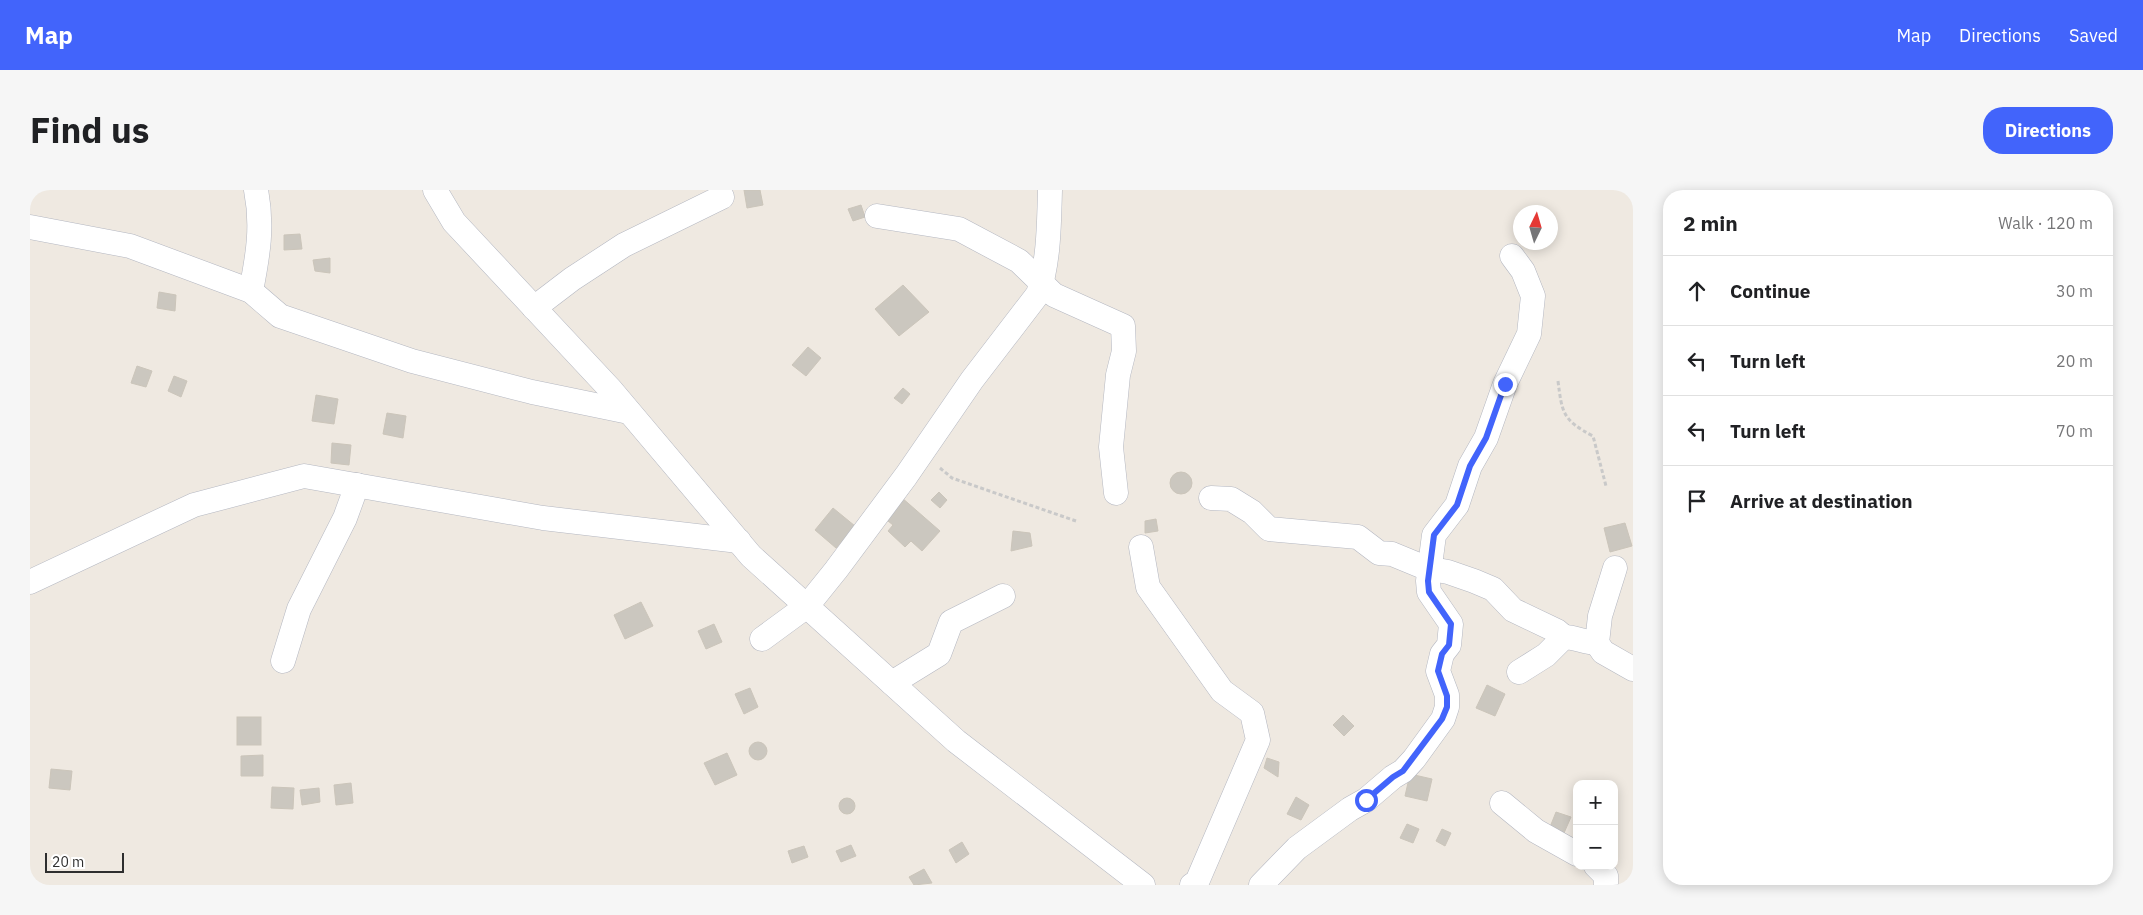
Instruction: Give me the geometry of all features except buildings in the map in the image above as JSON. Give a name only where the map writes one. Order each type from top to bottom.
[{"type":"street","points":[[251,291],[259,248],[260,222],[256,190]]},
{"type":"street","points":[[434,190],[454,222],[629,412],[751,556],[956,741],[1143,885]]},
{"type":"street","points":[[762,640],[807,606],[836,570],[921,455],[972,380],[1038,294],[1042,282],[1050,221],[1050,190]]},
{"type":"street","points":[[534,308],[572,279],[624,245],[722,197]]},
{"type":"street","points":[[877,216],[959,229],[1019,261],[1054,294],[1123,326],[1124,351],[1117,384],[1111,447],[1116,493]]},
{"type":"street","points":[[30,227],[130,246],[251,291],[280,316],[412,361],[532,392],[629,412]]},
{"type":"street","points":[[1261,885],[1297,848],[1350,809],[1366,800],[1403,771],[1442,719],[1447,707],[1447,696],[1438,671],[1442,654],[1449,645],[1451,624],[1429,592],[1428,581],[1434,535],[1457,505],[1470,466],[1486,438],[1505,384],[1529,334],[1533,296],[1523,271],[1512,256]]},
{"type":"street","points":[[30,582],[194,505],[304,476],[543,518],[739,541]]},
{"type":"street","points":[[283,661],[299,609],[345,518],[357,485]]},
{"type":"street","points":[[1211,498],[1231,499],[1252,512],[1269,528],[1358,537],[1379,553],[1392,554],[1493,589],[1513,610],[1564,636],[1574,637],[1584,643],[1597,643]]},
{"type":"street","points":[[1141,547],[1148,587],[1222,691],[1252,712],[1258,740],[1197,882],[1192,885]]},
{"type":"street","points":[[1615,568],[1600,616],[1597,643],[1604,652],[1633,669]]},
{"type":"street","points":[[892,683],[939,654],[951,622],[1004,596]]},
{"type":"street","points":[[1519,672],[1546,655],[1564,636]]},
{"type":"street","points":[[1502,803],[1536,831],[1573,852]]},
{"type":"street","points":[[1600,870],[1606,876],[1606,885]]},
{"type":"path","points":[[1558,381],[1562,411],[1581,429],[1592,436],[1606,486]]},
{"type":"path","points":[[921,455],[952,478],[1076,521]]},
{"type":"route","points":[[1366,800],[1378,788],[1403,771],[1414,759],[1442,719],[1447,707],[1447,696],[1438,671],[1442,654],[1449,645],[1451,624],[1434,602],[1429,592],[1428,581],[1434,535],[1457,505],[1470,466],[1486,438],[1491,419],[1505,384]]}]
